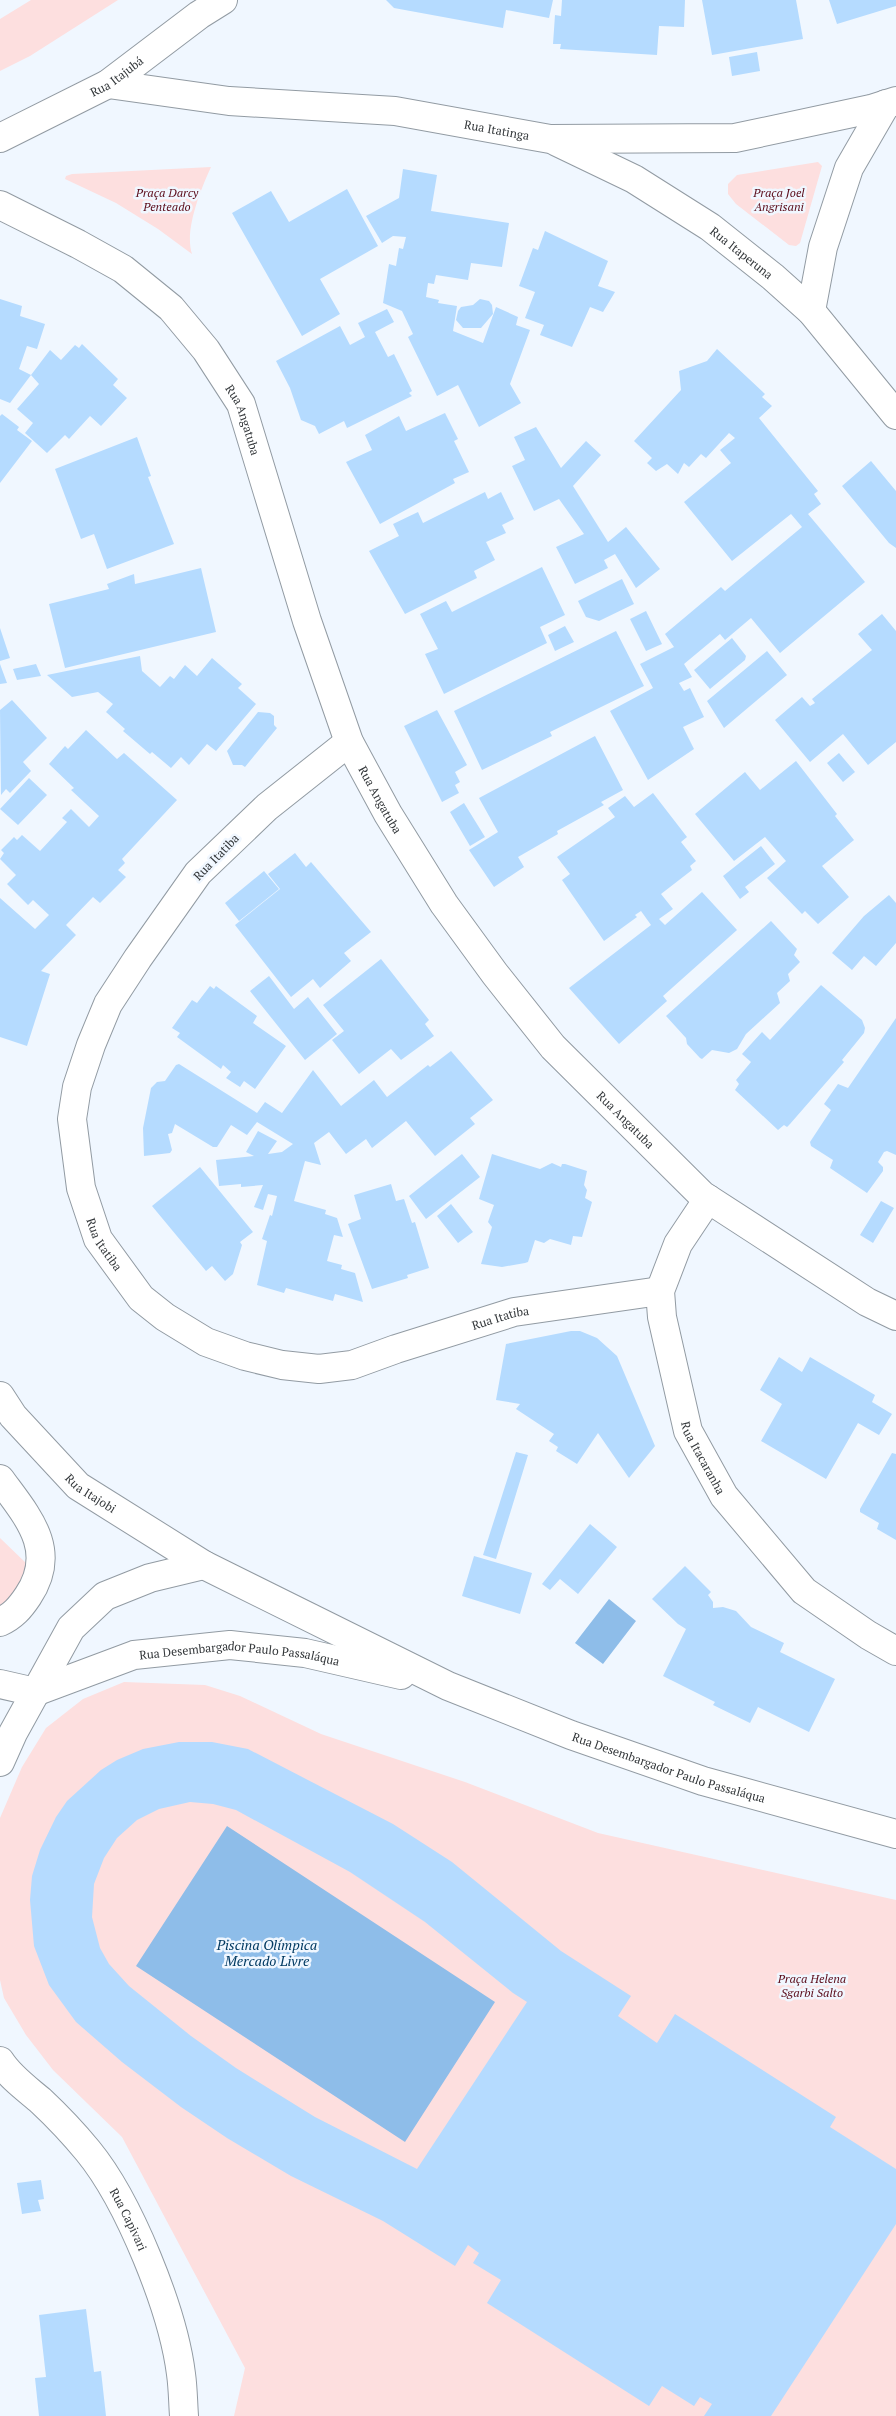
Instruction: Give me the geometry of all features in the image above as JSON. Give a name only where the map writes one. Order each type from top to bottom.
[{"type":"street","name":"Rua Itajubá","points":[[0,138],[108,84],[200,15],[224,0]]},
{"type":"street","name":"Rua Itatinga","points":[[108,84],[229,101],[395,112],[550,139],[735,138],[871,110],[891,103]]},
{"type":"street","name":"Rua Itatinga","points":[[811,311],[823,247],[849,168],[891,103]]},
{"type":"street","name":"Rua Itaperuna","points":[[550,139],[634,180],[710,227],[773,277],[811,311],[896,415]]},
{"type":"street","name":"Rua Angatuba","points":[[0,205],[78,244],[122,269],[171,308],[206,350],[241,404],[307,621],[349,742],[388,814],[444,904],[495,974],[554,1047],[626,1122],[708,1199],[867,1302],[896,1316]]},
{"type":"street","name":"Rua Itatiba","points":[[349,742],[267,807],[198,874],[138,958],[108,1004],[91,1045],[77,1087],[72,1119],[81,1188],[98,1239],[141,1298],[165,1317],[206,1342],[245,1356],[282,1365],[319,1369],[352,1365],[396,1348],[514,1312],[660,1291]]},
{"type":"street","name":"Rua Itacaranha","points":[[708,1199],[678,1244],[660,1291],[662,1317],[688,1431],[724,1496],[804,1590],[868,1635],[896,1651]]},
{"type":"street","name":"Rua Itajobi","points":[[0,1396],[13,1416],[78,1486],[204,1565]]},
{"type":"street","points":[[0,1479],[29,1518],[39,1539],[41,1565],[34,1587],[18,1611],[0,1622]]},
{"type":"street","name":"Rua Desembargador Paulo Passaláqua","points":[[204,1565],[448,1686],[571,1735],[703,1781],[896,1834]]},
{"type":"street","points":[[0,1762],[35,1692],[51,1667],[71,1628],[105,1596],[150,1578],[204,1565]]},
{"type":"street","name":"Rua Desembargador Paulo Passaláqua","points":[[35,1692],[134,1655],[230,1645],[305,1653],[448,1686]]},
{"type":"street","points":[[0,1684],[35,1692]]},
{"type":"street","name":"Rua Capivari","points":[[0,2062],[5,2069],[45,2105],[87,2150],[110,2180],[136,2234],[164,2305],[181,2373],[184,2416]]},
{"type":"green space","points":[[31,0],[118,0],[30,56],[0,71],[0,19]]},
{"type":"green space","name":"Praça Joel Angrisani","points":[[818,162],[822,166],[800,243],[796,246],[789,245],[736,204],[728,194],[728,184],[737,175]]},
{"type":"green space","name":"Praça Darcy Penteado","points":[[211,167],[198,198],[192,222],[190,244],[192,254],[158,229],[116,203],[65,179],[66,176],[72,174]]},
{"type":"green space","points":[[0,1538],[27,1564],[29,1585],[0,1607]]},
{"type":"green space","name":"Praça Helena Sgarbi Salto","points":[[124,1682],[205,1685],[240,1696],[321,1734],[465,1782],[598,1833],[896,1900],[896,2416],[234,2416],[245,2368],[122,2137],[53,2070],[26,2035],[4,1998],[0,1980],[0,1818],[22,1767],[46,1728],[83,1699]]},
{"type":"water","points":[[609,1599],[636,1621],[603,1664],[575,1643]]},
{"type":"water","name":"Piscina Olímpica Mercado Livre","points":[[227,1826],[495,2002],[405,2142],[136,1966]]},
{"type":"building","points":[[386,0],[553,0],[549,18],[506,10],[503,28],[394,8]]},
{"type":"building","points":[[562,0],[685,0],[684,27],[659,26],[657,55],[560,49],[561,44],[553,44],[555,15],[561,16]]},
{"type":"building","points":[[702,0],[796,0],[803,39],[712,55]]},
{"type":"building","points":[[829,0],[896,0],[896,6],[837,24]]},
{"type":"building","points":[[757,52],[760,71],[732,76],[729,57]]},
{"type":"building","points":[[403,169],[437,175],[431,211],[509,223],[502,267],[471,263],[468,280],[436,275],[434,284],[428,283],[426,297],[439,300],[438,303],[457,306],[453,331],[483,343],[496,307],[518,317],[516,325],[530,330],[510,384],[521,403],[479,427],[458,385],[437,396],[408,337],[413,334],[402,311],[383,303],[389,264],[396,266],[399,248],[403,249],[406,237],[393,236],[382,243],[366,216],[399,198]]},
{"type":"building","points":[[347,189],[378,246],[320,279],[340,314],[302,336],[232,213],[271,191],[289,222]]},
{"type":"building","points":[[545,231],[608,261],[598,286],[615,292],[603,312],[590,307],[572,347],[540,335],[544,325],[525,318],[535,292],[519,286],[533,248],[538,250]]},
{"type":"building","points":[[0,299],[22,306],[20,316],[45,324],[37,349],[27,346],[19,369],[31,375],[10,403],[0,399]]},
{"type":"building","points":[[480,299],[489,301],[492,305],[493,314],[481,328],[463,328],[456,320],[458,311],[461,307],[473,305]]},
{"type":"building","points":[[387,309],[394,322],[375,332],[388,357],[394,354],[412,391],[409,393],[412,396],[347,428],[344,421],[319,434],[315,426],[301,420],[290,388],[276,361],[340,326],[350,345],[365,337],[358,323]]},
{"type":"building","points":[[82,344],[118,379],[113,385],[127,398],[101,426],[90,416],[69,439],[65,435],[47,453],[25,433],[33,423],[17,409],[39,384],[31,375],[50,350],[61,360],[75,345],[79,348]]},
{"type":"building","points":[[717,349],[765,394],[762,397],[772,406],[759,418],[818,491],[814,494],[821,504],[808,514],[865,582],[780,653],[751,618],[725,640],[720,634],[684,664],[692,677],[679,683],[684,691],[690,688],[704,717],[683,727],[694,749],[648,780],[610,711],[653,688],[640,664],[674,647],[665,634],[721,587],[725,591],[802,527],[791,514],[732,561],[684,502],[731,463],[720,450],[735,438],[729,433],[706,458],[701,454],[689,467],[684,463],[678,474],[667,464],[656,471],[647,463],[652,458],[634,441],[681,390],[679,371],[707,361]]},
{"type":"building","points":[[445,413],[458,439],[454,441],[469,472],[453,479],[455,483],[380,524],[346,462],[372,450],[365,435],[399,416],[406,431]]},
{"type":"building","points":[[2,414],[19,427],[17,430],[32,441],[0,483],[0,416]]},
{"type":"building","points":[[536,427],[561,468],[586,441],[601,455],[573,486],[608,542],[626,527],[660,569],[636,588],[615,554],[604,560],[608,568],[575,584],[556,547],[584,534],[559,499],[534,511],[512,466],[525,460],[514,437]]},
{"type":"building","points":[[137,437],[151,476],[148,477],[174,544],[107,569],[94,534],[81,539],[55,469]]},
{"type":"building","points":[[871,461],[896,491],[896,548],[889,543],[842,486]]},
{"type":"building","points":[[485,492],[488,499],[501,492],[514,519],[502,525],[506,533],[486,542],[495,560],[474,571],[477,578],[405,614],[369,551],[399,536],[393,524],[418,512],[423,523]]},
{"type":"building","points":[[542,567],[565,615],[540,627],[547,643],[444,694],[425,654],[438,649],[420,614],[446,601],[452,612]]},
{"type":"building","points":[[201,568],[216,632],[65,668],[49,604],[109,589],[107,584],[134,574],[135,584]]},
{"type":"building","points":[[622,579],[634,604],[599,621],[586,617],[578,601]]},
{"type":"building","points":[[646,611],[662,644],[646,651],[630,619]]},
{"type":"building","points":[[882,614],[896,631],[896,742],[868,765],[843,734],[810,762],[775,720],[802,697],[810,706],[815,703],[812,699],[872,650],[858,634]]},
{"type":"building","points":[[565,626],[574,642],[555,651],[548,635]]},
{"type":"building","points":[[0,628],[10,658],[0,661]]},
{"type":"building","points":[[616,631],[644,686],[550,732],[552,736],[482,770],[454,711]]},
{"type":"building","points":[[732,638],[746,656],[745,660],[710,689],[694,670]]},
{"type":"building","points":[[767,651],[787,675],[724,728],[707,701]]},
{"type":"building","points":[[140,656],[142,671],[160,687],[170,676],[174,679],[185,665],[197,676],[212,658],[242,684],[238,688],[256,704],[216,751],[207,744],[189,765],[181,757],[171,768],[152,752],[150,754],[123,731],[125,729],[106,712],[113,704],[98,692],[72,697],[47,675]]},
{"type":"building","points":[[0,664],[7,683],[0,684]]},
{"type":"building","points":[[36,664],[41,676],[17,680],[13,669]]},
{"type":"building","points":[[12,700],[47,738],[23,762],[31,771],[10,793],[6,789],[1,795],[0,710]]},
{"type":"building","points":[[437,710],[467,765],[455,772],[460,782],[455,785],[459,793],[442,802],[404,726]]},
{"type":"building","points":[[258,712],[270,713],[274,716],[274,725],[277,728],[245,767],[233,765],[227,751]]},
{"type":"building","points":[[86,730],[117,759],[124,753],[177,800],[122,859],[125,863],[118,870],[126,877],[100,903],[93,897],[66,925],[76,935],[41,971],[50,974],[27,1046],[0,1037],[0,898],[35,929],[49,915],[33,900],[28,905],[7,884],[16,875],[0,859],[4,853],[1,850],[14,837],[17,840],[22,835],[40,851],[67,822],[62,818],[71,809],[89,827],[99,816],[71,790],[74,788],[49,764],[65,746],[68,749]]},
{"type":"building","points":[[595,736],[623,790],[601,802],[604,805],[557,831],[558,834],[518,857],[524,867],[494,887],[469,850],[498,832],[479,798]]},
{"type":"building","points":[[839,753],[855,772],[843,782],[827,763]]},
{"type":"building","points":[[796,761],[837,814],[835,816],[854,840],[822,866],[849,897],[818,924],[805,911],[802,914],[767,878],[786,861],[765,837],[734,861],[695,814],[745,772],[760,790]]},
{"type":"building","points":[[29,778],[47,795],[18,825],[0,809]]},
{"type":"building","points":[[653,793],[687,837],[681,842],[696,861],[690,866],[692,870],[661,894],[673,909],[659,919],[665,925],[702,892],[737,930],[663,996],[667,1001],[619,1044],[569,988],[651,925],[641,911],[635,915],[637,917],[604,941],[562,880],[570,874],[557,857],[615,817],[608,808],[625,796],[634,807]]},
{"type":"building","points":[[464,803],[485,837],[470,846],[450,812]]},
{"type":"building","points":[[761,846],[775,864],[745,887],[749,892],[740,899],[723,876]]},
{"type":"building","points":[[295,853],[306,867],[311,862],[371,932],[344,953],[351,961],[320,988],[313,979],[291,997],[235,925],[280,889],[268,874]]},
{"type":"building","points":[[264,871],[279,889],[239,921],[225,903]]},
{"type":"building","points":[[889,895],[896,903],[896,943],[876,966],[864,956],[852,970],[832,953],[864,916]]},
{"type":"building","points":[[771,921],[797,949],[794,955],[800,962],[788,974],[790,981],[777,993],[780,1003],[746,1034],[737,1049],[729,1053],[712,1050],[702,1059],[700,1058],[687,1044],[686,1038],[666,1016]]},
{"type":"building","points":[[381,959],[429,1020],[425,1024],[434,1036],[401,1060],[391,1049],[359,1074],[332,1040],[344,1031],[323,1005]]},
{"type":"building","points":[[269,976],[294,1009],[308,997],[337,1034],[305,1060],[250,991]]},
{"type":"building","points":[[821,985],[862,1020],[865,1028],[864,1033],[842,1060],[844,1062],[790,1124],[787,1127],[784,1125],[778,1130],[735,1090],[739,1084],[736,1080],[751,1062],[742,1054],[762,1032],[770,1040]]},
{"type":"building","points":[[210,986],[214,989],[216,986],[257,1016],[253,1023],[286,1046],[255,1089],[244,1081],[240,1087],[226,1078],[231,1072],[223,1065],[221,1069],[177,1037],[180,1033],[172,1028],[192,1000],[197,1003]]},
{"type":"building","points":[[896,1018],[896,1155],[887,1151],[884,1152],[878,1162],[883,1167],[883,1171],[867,1193],[830,1168],[833,1160],[811,1146],[810,1142],[831,1110],[824,1104],[838,1084],[848,1088]]},
{"type":"building","points":[[451,1051],[493,1100],[470,1118],[475,1124],[435,1156],[406,1121],[372,1148],[366,1139],[346,1154],[329,1132],[314,1143],[321,1165],[305,1161],[294,1201],[326,1210],[325,1214],[337,1218],[343,1237],[334,1235],[327,1261],[342,1265],[341,1269],[355,1273],[363,1302],[335,1294],[333,1301],[286,1288],[284,1293],[257,1285],[267,1241],[262,1239],[270,1215],[272,1216],[277,1196],[268,1194],[263,1210],[254,1207],[263,1185],[219,1186],[216,1160],[254,1156],[246,1152],[258,1131],[277,1141],[268,1154],[282,1152],[293,1144],[257,1122],[247,1135],[231,1125],[217,1147],[213,1147],[175,1124],[172,1133],[168,1134],[172,1150],[170,1153],[144,1156],[143,1128],[151,1088],[157,1082],[165,1081],[176,1065],[179,1064],[257,1113],[265,1102],[282,1113],[313,1070],[341,1106],[374,1080],[387,1097],[428,1065],[430,1067]]},
{"type":"building","points":[[462,1154],[480,1177],[426,1219],[409,1196]]},
{"type":"building","points":[[492,1154],[540,1169],[552,1163],[561,1167],[562,1164],[565,1164],[587,1171],[584,1185],[587,1190],[585,1198],[592,1202],[582,1237],[573,1236],[571,1245],[550,1239],[544,1243],[535,1240],[528,1262],[525,1263],[502,1267],[481,1264],[492,1227],[488,1222],[494,1205],[479,1199]]},
{"type":"building","points":[[200,1167],[253,1232],[240,1242],[242,1245],[233,1274],[225,1281],[212,1266],[206,1271],[152,1206]]},
{"type":"building","points":[[391,1184],[396,1201],[404,1199],[412,1223],[415,1222],[429,1268],[407,1275],[408,1278],[372,1289],[348,1224],[361,1219],[354,1195]]},
{"type":"building","points":[[881,1201],[894,1208],[873,1243],[860,1235]]},
{"type":"building","points":[[451,1204],[473,1232],[458,1243],[437,1216]]},
{"type":"building","points":[[571,1331],[580,1331],[597,1338],[617,1356],[655,1446],[629,1478],[598,1433],[577,1464],[556,1451],[558,1447],[549,1441],[554,1434],[516,1409],[520,1404],[496,1400],[506,1344]]},
{"type":"building","points":[[779,1357],[802,1372],[810,1357],[875,1395],[872,1402],[892,1414],[879,1435],[858,1423],[826,1479],[761,1441],[782,1404],[760,1390]]},
{"type":"building","points":[[516,1452],[528,1455],[496,1559],[483,1555]]},
{"type":"building","points":[[892,1453],[896,1454],[896,1540],[877,1529],[879,1523],[860,1512]]},
{"type":"building","points":[[590,1524],[617,1547],[578,1594],[560,1579],[550,1590],[542,1584]]},
{"type":"building","points":[[474,1556],[532,1573],[520,1614],[462,1596]]},
{"type":"building","points":[[685,1566],[711,1592],[708,1595],[713,1602],[713,1608],[723,1607],[736,1611],[751,1627],[784,1643],[780,1652],[835,1679],[809,1732],[758,1707],[750,1723],[713,1705],[715,1702],[663,1676],[686,1629],[678,1624],[652,1599]]},
{"type":"building","points":[[179,1742],[212,1742],[248,1749],[393,1824],[452,1862],[561,1951],[631,1996],[618,2016],[657,2043],[675,2014],[836,2117],[830,2127],[896,2169],[896,2224],[771,2416],[704,2416],[712,2404],[700,2397],[694,2406],[662,2386],[649,2406],[487,2303],[501,2280],[473,2263],[479,2253],[468,2245],[455,2266],[383,2221],[291,2176],[227,2138],[181,2107],[122,2062],[76,2022],[49,1985],[34,1946],[30,1900],[32,1876],[40,1850],[56,1817],[67,1801],[101,1770],[117,1760],[143,1749]],"holes":[[[190,1802],[213,1804],[236,1810],[350,1872],[425,1922],[513,1993],[527,2002],[417,2169],[315,2117],[236,2068],[191,2036],[129,1986],[109,1964],[100,1948],[92,1917],[94,1884],[104,1858],[117,1838],[137,1820],[159,1809]]]},
{"type":"building","points":[[41,2180],[44,2199],[38,2200],[41,2211],[22,2214],[17,2183]]},
{"type":"building","points":[[86,2309],[94,2372],[101,2371],[106,2416],[39,2416],[35,2378],[46,2377],[39,2315]]}]
